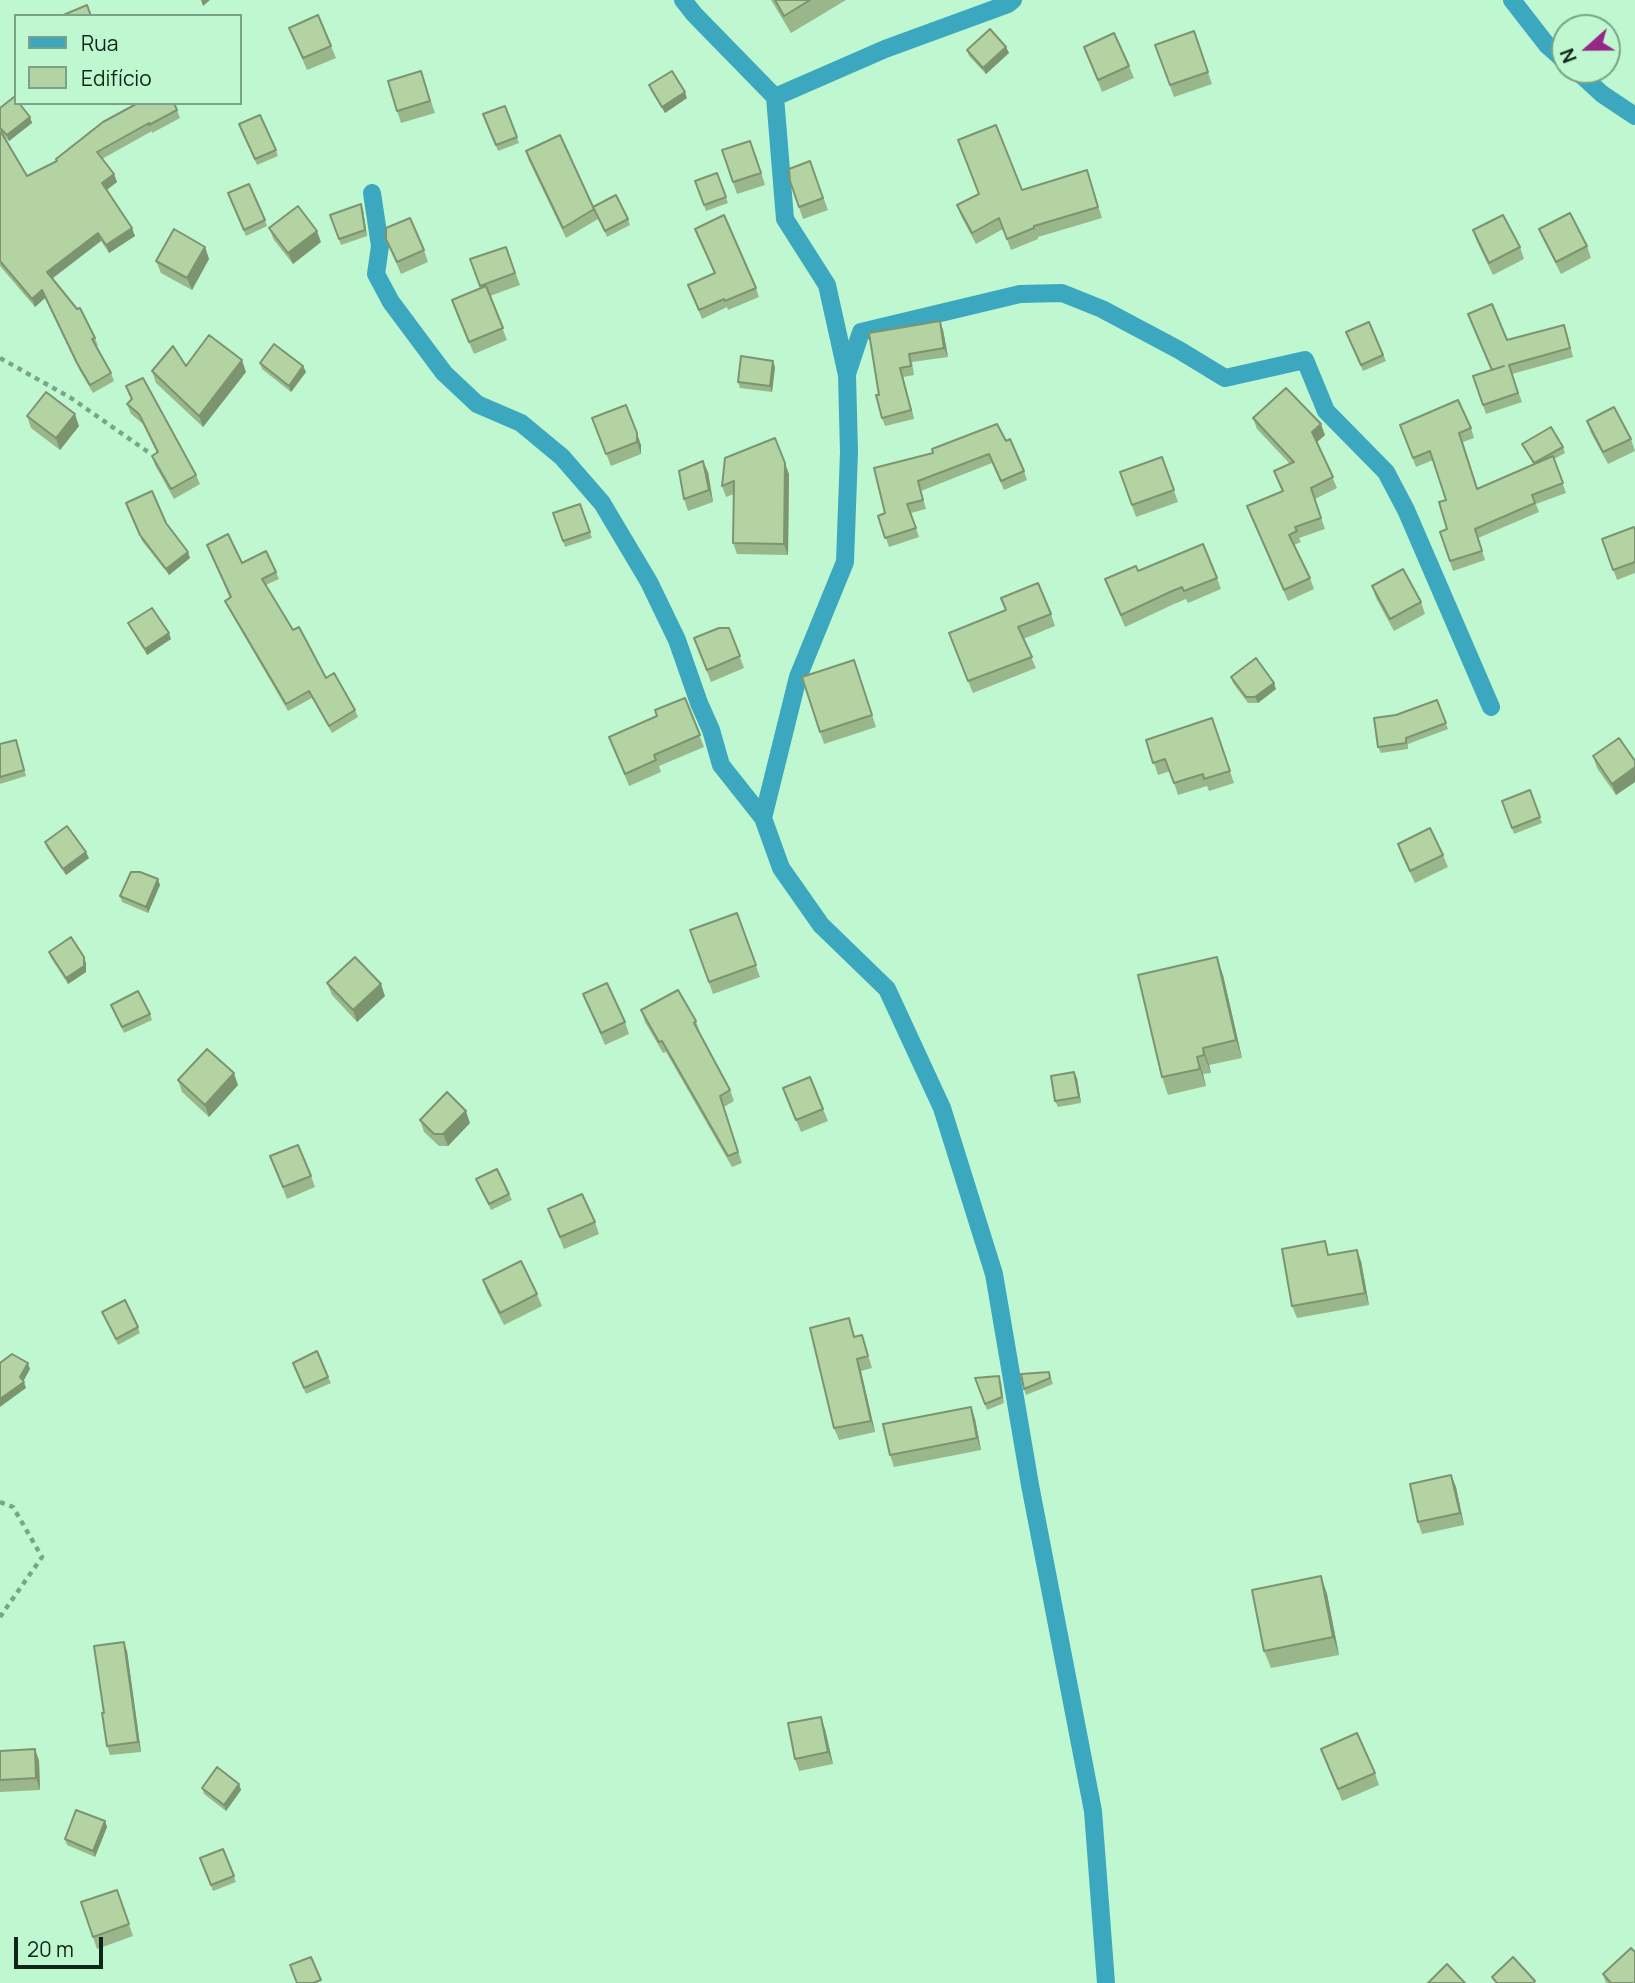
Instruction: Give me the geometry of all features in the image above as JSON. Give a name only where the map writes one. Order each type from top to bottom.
[{"type":"street","points":[[683,0],[775,97],[785,219],[827,285],[847,375],[849,452],[845,562],[798,677],[763,818]]},
{"type":"street","points":[[775,97],[885,49],[1013,0]]},
{"type":"street","points":[[1512,0],[1551,49]]},
{"type":"street","points":[[1592,84],[1635,116]]},
{"type":"street","points":[[372,193],[380,246],[376,274],[391,302],[444,373],[477,404],[521,423],[562,457],[602,503],[649,582],[677,639],[721,765],[763,818],[781,868],[821,925],[887,989],[942,1108],[994,1274],[1030,1485],[1093,1811],[1106,1983]]},
{"type":"street","points":[[847,375],[861,332],[1020,294],[1062,293],[1092,305],[1179,350],[1226,378],[1305,360],[1326,411],[1386,472],[1406,510],[1491,707]]},
{"type":"path","points":[[0,358],[71,398],[151,454]]},
{"type":"path","points":[[0,1502],[13,1507],[42,1557],[0,1617]]},
{"type":"building","points":[[775,0],[810,0],[784,16]]},
{"type":"building","points":[[87,5],[90,14],[66,14]]},
{"type":"building","points":[[318,15],[331,46],[303,58],[289,28]]},
{"type":"building","points":[[990,29],[1006,47],[983,68],[967,50]]},
{"type":"building","points":[[1194,31],[1208,72],[1170,85],[1155,45]]},
{"type":"building","points":[[1114,33],[1129,66],[1098,80],[1084,47]]},
{"type":"building","points":[[421,71],[430,101],[397,111],[388,81]]},
{"type":"building","points":[[672,71],[685,92],[662,107],[649,85]]},
{"type":"building","points":[[14,97],[14,105],[21,105],[30,117],[7,135],[0,128],[0,108]]},
{"type":"building","points":[[134,105],[175,105],[177,110],[97,152],[114,174],[102,183],[132,228],[106,245],[98,233],[47,272],[77,309],[80,308],[95,338],[92,339],[111,373],[90,385],[42,290],[32,299],[0,261],[0,133],[27,176],[57,161],[56,159],[103,122]]},
{"type":"building","points":[[505,106],[517,137],[496,145],[483,114]]},
{"type":"building","points":[[260,115],[276,150],[255,159],[239,124]]},
{"type":"building","points":[[996,125],[1022,190],[1087,170],[1098,207],[1034,226],[1007,239],[999,218],[972,233],[957,205],[979,194],[958,140]]},
{"type":"building","points":[[560,135],[594,209],[563,228],[526,151]]},
{"type":"building","points":[[750,141],[761,173],[733,182],[722,150]]},
{"type":"building","points":[[810,161],[823,198],[799,207],[789,169]]},
{"type":"building","points":[[717,173],[726,197],[704,205],[695,181]]},
{"type":"building","points":[[249,184],[265,220],[244,230],[228,193]]},
{"type":"building","points":[[616,195],[628,219],[605,231],[593,207]]},
{"type":"building","points":[[361,204],[365,230],[339,239],[330,215]]},
{"type":"building","points":[[298,206],[317,231],[288,253],[269,228]]},
{"type":"building","points":[[1570,213],[1587,246],[1556,262],[1539,229]]},
{"type":"building","points":[[724,215],[756,288],[699,310],[688,285],[715,273],[695,229]]},
{"type":"building","points":[[1503,215],[1520,247],[1489,263],[1473,230]]},
{"type":"building","points":[[410,218],[424,250],[397,262],[386,239],[386,228]]},
{"type":"building","points":[[174,229],[205,247],[187,278],[156,261]]},
{"type":"building","points":[[506,247],[515,273],[480,286],[470,259]]},
{"type":"building","points":[[486,286],[503,328],[469,342],[452,300]]},
{"type":"building","points":[[1492,304],[1507,340],[1564,325],[1570,348],[1509,365],[1518,393],[1483,405],[1473,376],[1492,370],[1468,314]]},
{"type":"building","points":[[940,321],[944,348],[909,354],[911,366],[900,368],[911,410],[882,418],[876,395],[879,395],[869,333]]},
{"type":"building","points":[[1369,322],[1383,355],[1361,365],[1346,332]]},
{"type":"building","points":[[209,335],[242,360],[199,416],[152,371],[173,346],[186,366]]},
{"type":"building","points":[[274,344],[303,366],[289,386],[260,363]]},
{"type":"building","points":[[741,356],[773,361],[770,386],[738,382]]},
{"type":"building","points":[[143,378],[196,475],[171,489],[152,456],[158,452],[139,414],[127,404],[132,399],[126,386]]},
{"type":"building","points":[[1286,388],[1321,424],[1312,432],[1333,477],[1311,488],[1321,518],[1295,527],[1297,531],[1289,535],[1310,578],[1284,590],[1247,506],[1283,491],[1274,471],[1294,462],[1253,418]]},
{"type":"building","points":[[46,392],[75,414],[56,438],[27,416]]},
{"type":"building","points":[[1458,400],[1471,428],[1459,433],[1477,489],[1553,456],[1563,483],[1532,495],[1535,503],[1475,529],[1482,551],[1450,561],[1440,532],[1447,529],[1439,502],[1446,500],[1430,451],[1413,458],[1400,425]]},
{"type":"building","points":[[626,405],[637,433],[637,442],[606,454],[592,418]]},
{"type":"building","points":[[1614,407],[1631,439],[1603,452],[1587,421]]},
{"type":"building","points":[[997,424],[1006,441],[1010,439],[1024,471],[1001,481],[989,454],[918,481],[923,500],[907,504],[916,528],[885,538],[878,516],[885,513],[874,468],[933,453],[932,449]]},
{"type":"building","points":[[1551,427],[1563,447],[1534,463],[1522,444]]},
{"type":"building","points":[[775,438],[785,463],[784,544],[733,543],[734,481],[722,486],[725,458]]},
{"type":"building","points":[[1162,457],[1174,490],[1132,505],[1120,472]]},
{"type":"building","points":[[703,461],[709,490],[684,499],[679,471]]},
{"type":"building","points":[[152,491],[166,523],[188,552],[166,569],[140,535],[126,503]]},
{"type":"building","points":[[580,504],[590,532],[563,541],[553,513]]},
{"type":"building","points":[[1634,527],[1635,562],[1613,570],[1602,539]]},
{"type":"building","points":[[228,534],[242,563],[266,551],[276,572],[262,579],[293,630],[299,627],[326,678],[334,673],[355,710],[329,726],[309,691],[286,704],[225,601],[231,597],[207,545]]},
{"type":"building","points":[[1203,544],[1217,578],[1184,591],[1182,587],[1121,615],[1105,579],[1136,566],[1138,571]]},
{"type":"building","points":[[1403,569],[1421,602],[1390,619],[1372,586]]},
{"type":"building","points":[[1038,583],[1051,614],[1018,627],[1032,657],[968,681],[949,633],[1006,610],[1001,598]]},
{"type":"building","points":[[152,608],[169,633],[145,649],[128,623]]},
{"type":"building","points":[[719,628],[729,628],[740,656],[707,670],[694,638]]},
{"type":"building","points":[[1256,658],[1274,683],[1255,697],[1246,697],[1231,677]]},
{"type":"building","points":[[854,660],[872,715],[820,732],[802,677]]},
{"type":"building","points":[[685,698],[700,735],[654,755],[656,760],[625,774],[609,737],[657,716],[655,710]]},
{"type":"building","points":[[1437,700],[1446,723],[1406,738],[1406,743],[1378,747],[1374,718],[1396,715]]},
{"type":"building","points":[[1212,718],[1230,771],[1204,779],[1203,774],[1174,783],[1165,759],[1153,763],[1146,740]]},
{"type":"building","points":[[1619,738],[1635,761],[1635,767],[1612,784],[1593,756]]},
{"type":"building","points":[[16,740],[24,770],[0,777],[0,744]]},
{"type":"building","points":[[1530,790],[1540,817],[1512,828],[1502,801]]},
{"type":"building","points":[[67,826],[86,852],[63,869],[45,842]]},
{"type":"building","points":[[1430,828],[1443,855],[1410,871],[1398,844]]},
{"type":"building","points":[[131,872],[140,872],[158,879],[146,907],[120,896]]},
{"type":"building","points":[[737,913],[756,965],[709,982],[690,930]]},
{"type":"building","points":[[71,937],[84,957],[84,966],[66,978],[49,952]]},
{"type":"building","points":[[355,957],[381,984],[353,1010],[327,983]]},
{"type":"building","points":[[1217,957],[1236,1040],[1203,1048],[1204,1055],[1197,1057],[1200,1069],[1162,1077],[1138,975]]},
{"type":"building","points":[[607,983],[625,1022],[601,1033],[583,994]]},
{"type":"building","points":[[678,990],[730,1090],[720,1096],[738,1152],[728,1156],[662,1041],[659,1042],[641,1010]]},
{"type":"building","points":[[138,991],[150,1014],[122,1027],[111,1005]]},
{"type":"building","points":[[207,1049],[234,1073],[205,1105],[178,1080]]},
{"type":"building","points":[[1074,1072],[1079,1097],[1055,1101],[1051,1076]]},
{"type":"building","points":[[810,1077],[823,1109],[796,1120],[783,1088]]},
{"type":"building","points":[[447,1092],[466,1111],[443,1134],[434,1134],[420,1120]]},
{"type":"building","points":[[298,1145],[311,1176],[283,1187],[270,1156]]},
{"type":"building","points":[[497,1169],[509,1194],[489,1204],[476,1179]]},
{"type":"building","points":[[582,1194],[595,1222],[560,1237],[548,1209]]},
{"type":"building","points":[[1325,1241],[1328,1255],[1357,1250],[1365,1293],[1292,1306],[1282,1249]]},
{"type":"building","points":[[521,1261],[537,1294],[500,1313],[483,1280]]},
{"type":"building","points":[[125,1300],[138,1327],[116,1339],[102,1312]]},
{"type":"building","points":[[849,1318],[854,1337],[862,1335],[868,1356],[857,1359],[871,1421],[834,1428],[810,1328]]},
{"type":"building","points":[[317,1351],[328,1377],[304,1388],[293,1363]]},
{"type":"building","points":[[12,1354],[28,1363],[20,1377],[24,1382],[0,1399],[0,1363]]},
{"type":"building","points":[[1049,1372],[1050,1378],[1024,1389],[1021,1374]]},
{"type":"building","points":[[999,1376],[1002,1397],[985,1404],[975,1378]]},
{"type":"building","points":[[971,1407],[977,1438],[890,1455],[883,1424]]},
{"type":"building","points":[[1451,1475],[1460,1513],[1418,1522],[1410,1484]]},
{"type":"building","points":[[1321,1576],[1333,1637],[1264,1651],[1252,1590]]},
{"type":"building","points":[[124,1642],[138,1742],[107,1746],[94,1646]]},
{"type":"building","points":[[821,1717],[828,1752],[795,1759],[788,1723]]},
{"type":"building","points":[[1357,1733],[1375,1773],[1338,1789],[1321,1749]]},
{"type":"building","points":[[35,1749],[36,1778],[0,1780],[0,1751]]},
{"type":"building","points":[[217,1767],[239,1784],[224,1805],[202,1788]]},
{"type":"building","points":[[76,1810],[105,1821],[93,1851],[65,1839]]},
{"type":"building","points":[[223,1849],[234,1876],[211,1885],[200,1858]]},
{"type":"building","points":[[117,1890],[129,1924],[93,1937],[81,1902]]},
{"type":"building","points":[[1631,1948],[1635,1952],[1635,1983],[1611,1983],[1603,1974]]},
{"type":"building","points":[[311,1957],[321,1980],[297,1983],[290,1965]]},
{"type":"building","points":[[1513,1957],[1535,1981],[1533,1983],[1497,1983],[1492,1977]]},
{"type":"building","points":[[1447,1964],[1465,1983],[1428,1983]]}]
